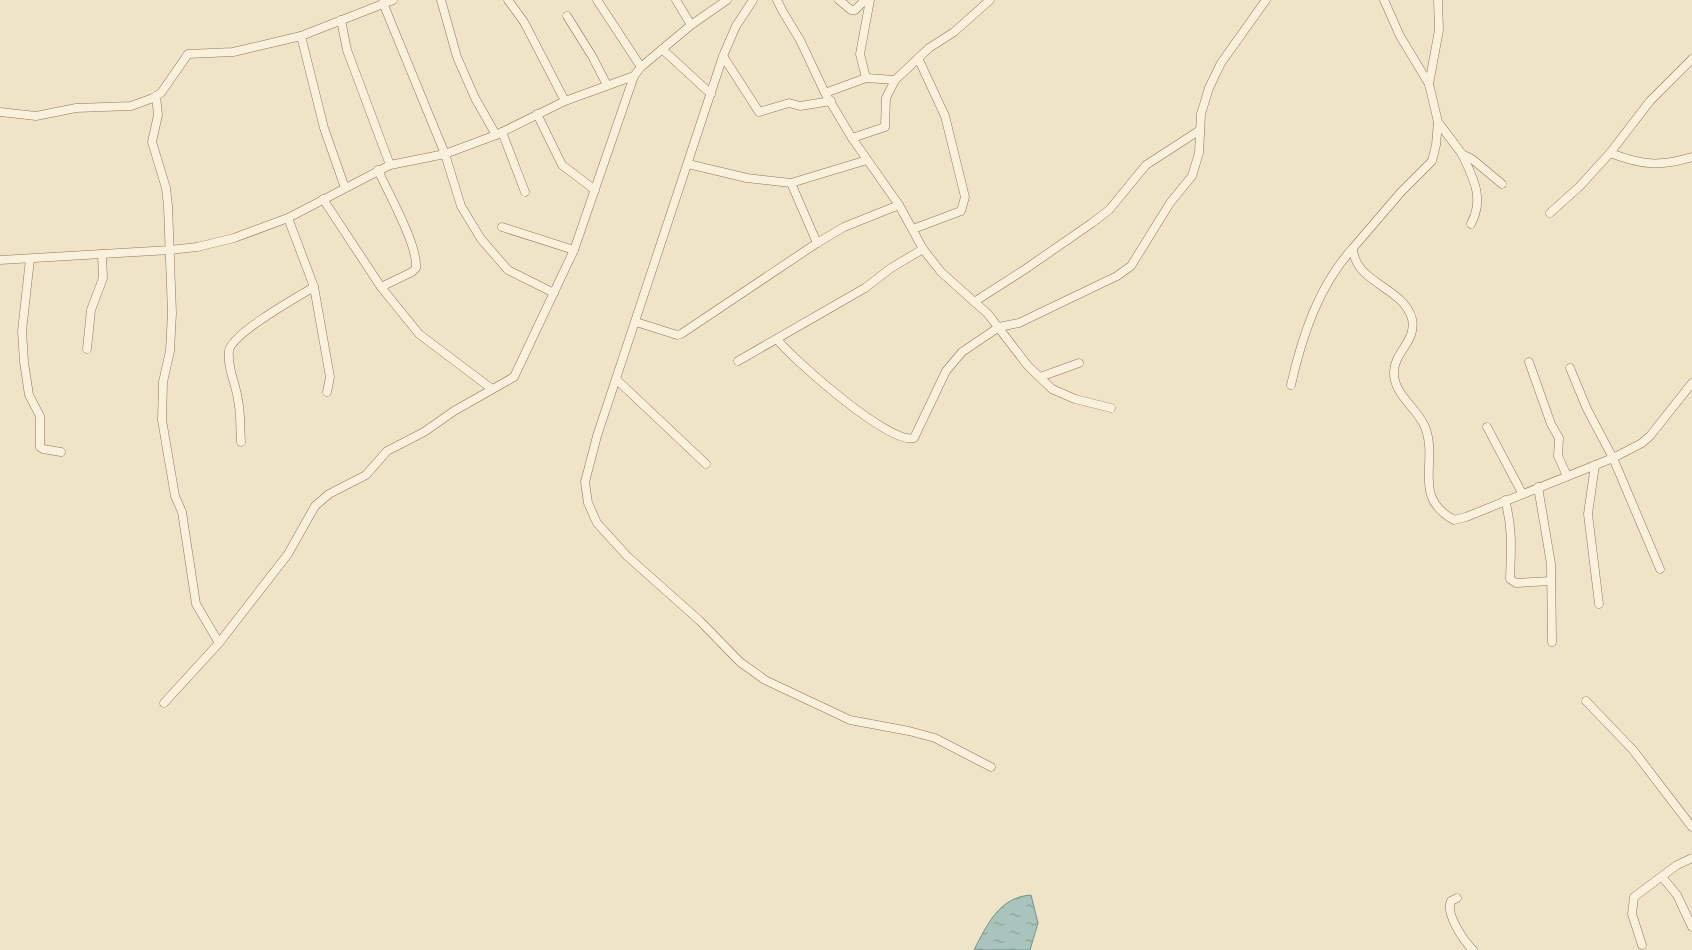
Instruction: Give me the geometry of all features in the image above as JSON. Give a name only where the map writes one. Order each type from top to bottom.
[{"type":"street","points":[[0,112],[36,116],[76,108],[131,106],[156,96],[188,54],[233,52],[301,36],[393,0]]},
{"type":"street","points":[[441,0],[457,57],[475,98],[499,133],[525,192]]},
{"type":"street","points":[[508,0],[524,22],[565,101]]},
{"type":"street","points":[[597,0],[640,67]]},
{"type":"street","points":[[676,0],[690,25]]},
{"type":"street","points":[[164,703],[219,643],[288,554],[315,506],[329,494],[366,475],[387,451],[424,432],[454,411],[510,380],[516,373],[574,250],[619,114],[634,76],[640,67],[690,25],[726,0]]},
{"type":"street","points":[[754,0],[736,26],[722,56],[597,436],[585,482],[588,503],[597,524],[627,556],[700,621],[740,662],[765,680],[850,720],[935,738],[991,768]]},
{"type":"street","points":[[777,0],[782,12],[800,40],[825,92],[852,138],[899,205],[923,249],[941,272],[999,327],[1028,366],[1058,393],[1110,408]]},
{"type":"street","points":[[839,0],[851,10],[855,10],[864,0]]},
{"type":"street","points":[[866,78],[860,54],[870,0]]},
{"type":"street","points":[[852,138],[885,127],[886,98],[896,80],[918,58],[954,32],[990,0]]},
{"type":"street","points":[[777,339],[787,352],[810,374],[889,433],[909,440],[914,438],[946,371],[962,352],[999,327],[1019,323],[1117,276],[1131,266],[1170,204],[1192,176],[1200,153],[1201,114],[1208,88],[1221,63],[1266,0]]},
{"type":"street","points":[[1291,384],[1299,350],[1329,279],[1401,192],[1432,161],[1438,122],[1429,84],[1400,36],[1384,0]]},
{"type":"street","points":[[1429,84],[1439,30],[1438,0]]},
{"type":"street","points":[[383,3],[445,154],[461,206],[481,239],[516,275],[554,293]]},
{"type":"street","points":[[567,16],[592,56],[607,85]]},
{"type":"street","points":[[341,20],[348,50],[390,165]]},
{"type":"street","points":[[301,36],[324,128],[345,188]]},
{"type":"street","points":[[662,49],[711,94]]},
{"type":"street","points":[[722,56],[759,112],[790,103],[800,106],[830,101]]},
{"type":"street","points":[[913,229],[961,212],[965,197],[945,116],[918,58]]},
{"type":"street","points":[[1550,213],[1580,186],[1610,153],[1650,100],[1692,59]]},
{"type":"street","points":[[0,260],[170,250],[197,247],[234,238],[288,218],[390,165],[445,154],[499,133],[565,101],[634,76]]},
{"type":"street","points":[[825,92],[866,78],[896,80]]},
{"type":"street","points":[[156,96],[158,115],[152,142],[166,188],[170,250],[170,351],[163,382],[162,420],[175,496],[182,512],[196,604],[208,628],[219,643]]},
{"type":"street","points":[[537,114],[562,165],[595,190]]},
{"type":"street","points":[[1438,122],[1462,154],[1477,194],[1478,208],[1471,224]]},
{"type":"street","points":[[974,302],[1092,223],[1108,210],[1146,165],[1200,130]]},
{"type":"street","points":[[1610,153],[1631,161],[1654,166],[1692,157]]},
{"type":"street","points":[[1462,154],[1472,159],[1502,184]]},
{"type":"street","points":[[688,164],[747,178],[792,183],[867,160]]},
{"type":"street","points":[[378,170],[408,234],[417,262],[416,268],[412,272],[381,287]]},
{"type":"street","points":[[792,183],[817,243]]},
{"type":"street","points":[[323,199],[381,287],[419,334],[492,389]]},
{"type":"street","points":[[636,322],[676,335],[681,334],[844,227],[899,205]]},
{"type":"street","points":[[288,218],[314,287],[330,377],[327,392]]},
{"type":"street","points":[[502,227],[574,250]]},
{"type":"street","points":[[1353,248],[1358,266],[1391,292],[1412,318],[1413,330],[1410,340],[1394,366],[1393,374],[1405,399],[1426,428],[1428,440],[1427,478],[1435,504],[1454,520],[1466,517],[1613,458],[1642,443],[1650,436],[1692,383]]},
{"type":"street","points":[[738,362],[865,288],[891,268],[923,249]]},
{"type":"street","points":[[87,349],[90,310],[102,278],[102,254]]},
{"type":"street","points":[[30,259],[22,331],[29,395],[40,416],[40,447],[61,452]]},
{"type":"street","points":[[241,442],[238,401],[231,372],[229,351],[232,343],[251,327],[314,287]]},
{"type":"street","points":[[1529,362],[1551,424],[1559,438],[1558,456],[1567,476]]},
{"type":"street","points":[[1040,377],[1080,363]]},
{"type":"street","points":[[1570,368],[1587,409],[1613,458],[1660,569]]},
{"type":"street","points":[[617,380],[706,464]]},
{"type":"street","points":[[1487,427],[1522,493]]},
{"type":"street","points":[[1595,465],[1588,514],[1599,604]]},
{"type":"street","points":[[1538,487],[1546,531],[1551,581],[1552,642]]},
{"type":"street","points":[[1505,500],[1510,520],[1512,545],[1510,579],[1516,583],[1551,581]]},
{"type":"street","points":[[1586,701],[1632,750],[1692,827]]},
{"type":"street","points":[[1642,944],[1636,930],[1631,904],[1634,898],[1663,878],[1677,865],[1692,858]]},
{"type":"street","points":[[1663,878],[1677,895],[1692,927]]},
{"type":"street","points":[[1457,898],[1450,902],[1449,910],[1460,936],[1473,950]]},
{"type":"water","points":[[1031,895],[1038,923],[1030,950],[974,950],[989,922],[1002,907],[1010,901]]}]
